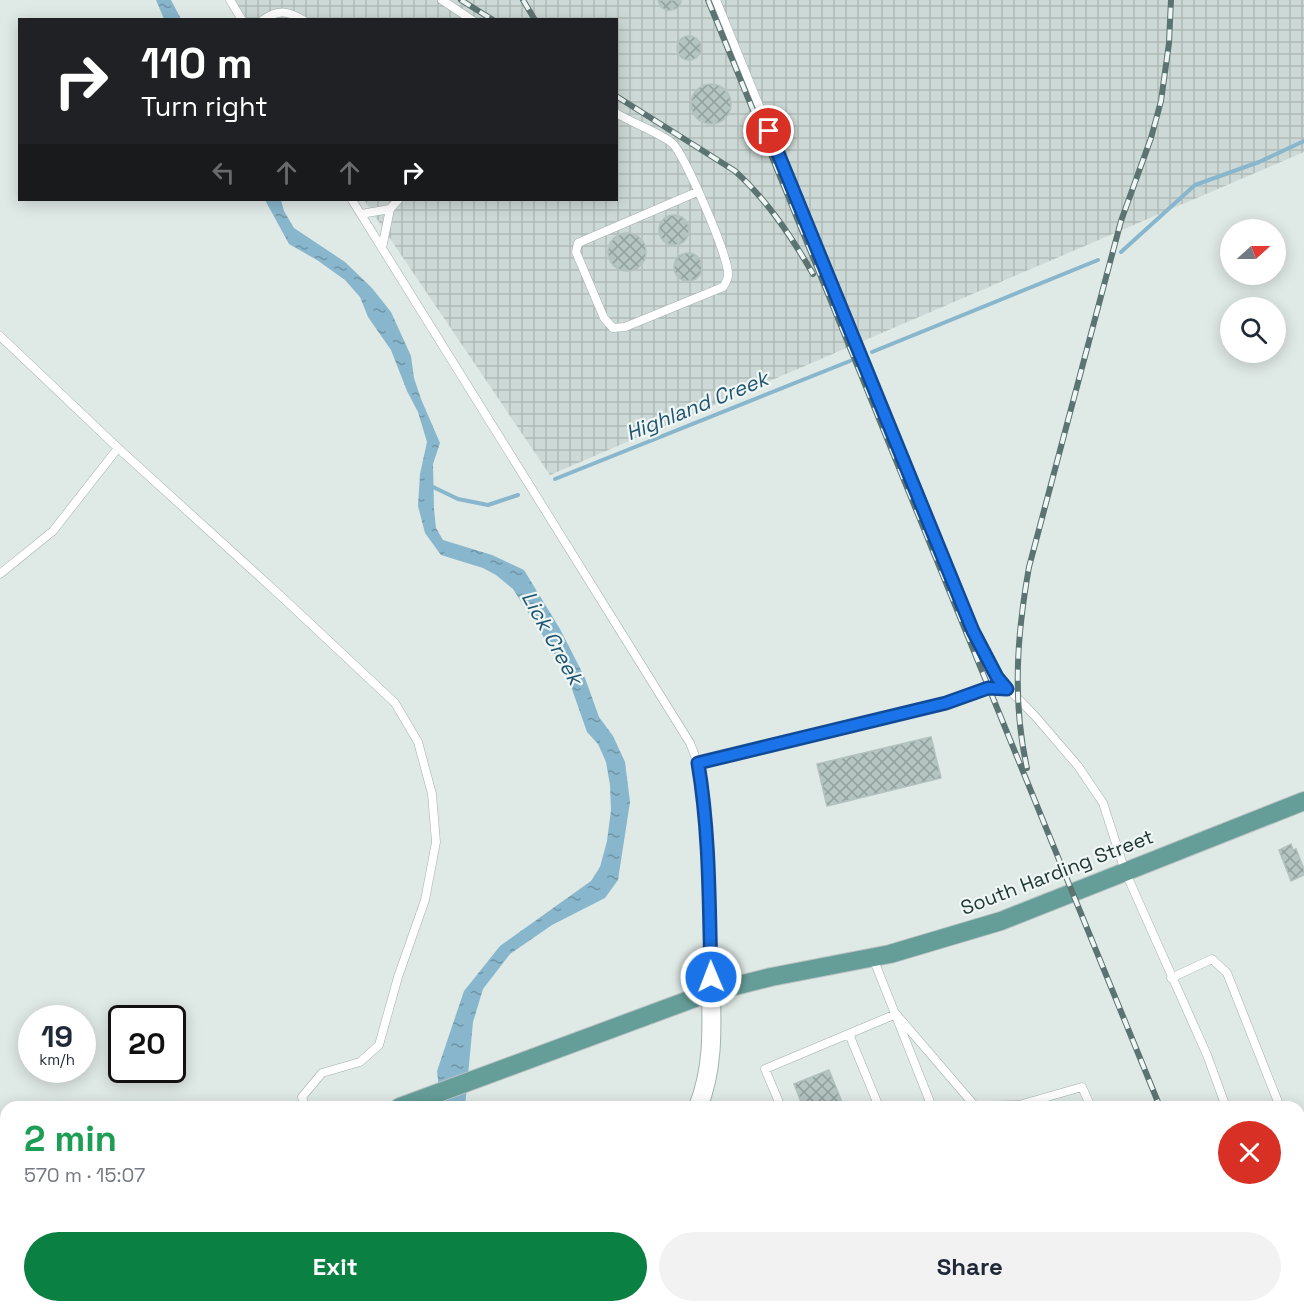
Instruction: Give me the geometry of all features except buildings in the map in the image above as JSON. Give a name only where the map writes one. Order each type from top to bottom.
[{"type":"main road","name":"South Harding Street","points":[[416,1101],[711,992],[873,957],[1001,921],[1304,801]]},
{"type":"main road","points":[[700,1101],[707,1080],[711,1055],[711,992]]},
{"type":"lane","points":[[230,0],[241,18]]},
{"type":"lane","points":[[442,0],[469,18]]},
{"type":"lane","points":[[716,0],[973,631],[997,677],[1035,716],[1078,766],[1103,803],[1125,872],[1207,1055],[1224,1101]]},
{"type":"lane","points":[[265,18],[269,15],[289,12],[300,18]]},
{"type":"lane","points":[[618,114],[672,143],[682,158],[697,192],[725,256],[729,276],[723,288],[625,327],[613,328],[604,318],[576,252],[578,243],[697,192]]},
{"type":"lane","points":[[353,201],[684,734],[698,763],[705,802],[709,851],[711,992]]},
{"type":"lane","points":[[382,248],[390,209],[397,201]]},
{"type":"lane","points":[[361,214],[390,209]]},
{"type":"lane","points":[[0,336],[117,448],[292,606],[394,703],[418,742],[432,794],[436,842],[425,900],[398,977],[378,1045],[360,1062],[322,1073],[302,1097],[303,1101]]},
{"type":"lane","points":[[0,574],[53,531],[117,448]]},
{"type":"lane","points":[[698,763],[946,703],[988,688],[1007,689]]},
{"type":"lane","points":[[873,957],[930,1101]]},
{"type":"lane","points":[[1171,978],[1212,959],[1227,973],[1278,1101]]},
{"type":"lane","points":[[778,1101],[765,1069],[896,1014]]},
{"type":"lane","points":[[896,1014],[971,1101]]},
{"type":"lane","points":[[849,1034],[877,1101]]},
{"type":"lane","points":[[1033,1101],[1082,1087],[1088,1101]]},
{"type":"shaded area","points":[[230,0],[1304,0],[1304,152],[550,475],[365,201],[618,201],[618,18],[242,18]]},
{"type":"water","points":[[156,0],[171,0],[180,18],[164,18]]},
{"type":"water","name":"Lick Creek","points":[[266,201],[281,201],[294,228],[345,262],[372,288],[391,312],[411,356],[414,378],[421,399],[440,443],[433,464],[436,528],[443,540],[492,555],[524,570],[560,629],[585,678],[599,717],[613,736],[625,762],[630,802],[618,880],[605,898],[552,925],[510,954],[483,989],[473,1022],[466,1101],[440,1101],[437,1071],[464,991],[500,946],[591,881],[600,867],[607,841],[611,810],[606,762],[598,744],[587,732],[566,672],[513,589],[483,568],[441,555],[425,533],[418,506],[420,474],[427,442],[418,412],[391,350],[368,317],[360,297],[345,280],[289,244]]},
{"type":"waterway","name":"Highland Creek","points":[[1121,252],[1195,185],[1259,162],[1304,141]]},
{"type":"waterway","name":"Highland Creek","points":[[872,352],[1098,260]]},
{"type":"waterway","name":"Highland Creek","points":[[555,479],[850,361]]},
{"type":"waterway","name":"Highland Creek","points":[[431,486],[458,499],[488,505],[518,495]]},
{"type":"railway","points":[[461,0],[490,18]]},
{"type":"railway","points":[[523,0],[534,18]]},
{"type":"railway","points":[[708,0],[1158,1101]]},
{"type":"railway","points":[[1027,768],[1019,717],[1018,668],[1029,567],[1121,221],[1151,138],[1161,101],[1169,43],[1171,0]]},
{"type":"railway","points":[[618,97],[735,171],[778,219],[813,274]]},
{"type":"route","points":[[711,977],[709,851],[705,802],[698,763],[946,703],[988,688],[1007,689],[997,677],[973,631],[769,131]]}]
